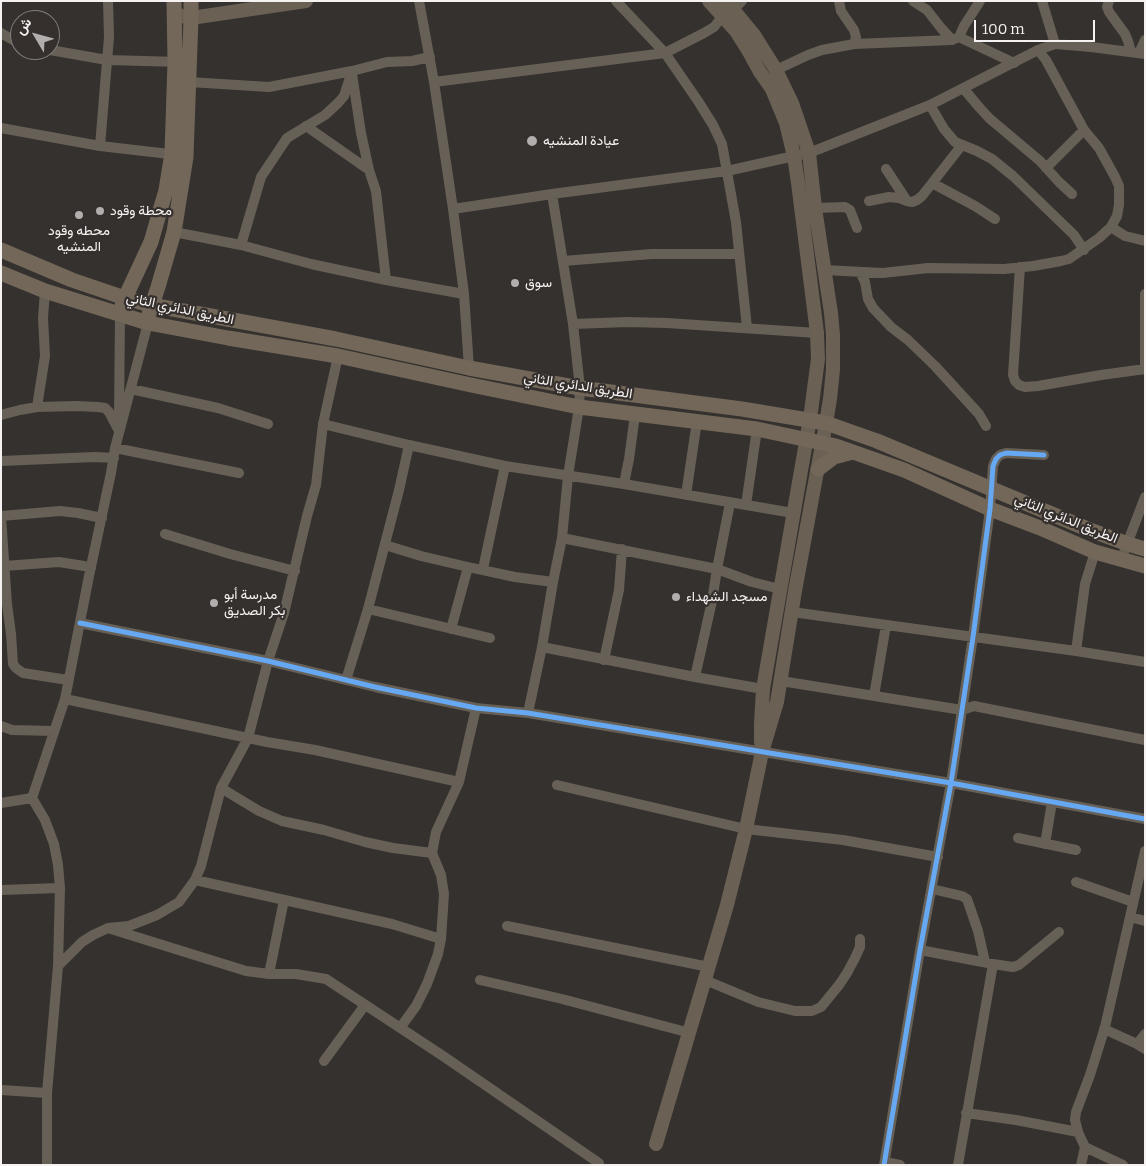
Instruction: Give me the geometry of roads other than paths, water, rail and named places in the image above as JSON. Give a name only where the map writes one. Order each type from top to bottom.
[{"type":"main road","points":[[148,323],[174,232],[182,62],[191,18],[191,1]]},
{"type":"main road","points":[[120,315],[124,298],[151,242],[166,190],[179,155],[189,82],[182,62],[174,7]]},
{"type":"main road","name":"الطريق الدائري الثاني","points":[[1,250],[72,280],[124,298],[152,305],[336,339],[469,368],[580,388],[724,406],[826,423],[991,488],[1090,530],[1145,548]]},
{"type":"main road","name":"الطريق الدائري الثاني","points":[[1,273],[45,291],[148,323],[338,356],[579,407],[757,429],[822,443],[904,470],[990,509],[1095,552],[1145,566]]},
{"type":"main road","points":[[818,469],[834,458],[852,452]]},
{"type":"street","points":[[100,146],[108,60],[108,1]]},
{"type":"street","points":[[174,7],[181,16],[191,18],[264,4],[306,1]]},
{"type":"street","points":[[419,1],[430,57],[454,209],[464,294],[469,368]]},
{"type":"street","points":[[616,1],[665,53],[713,125],[722,144],[736,222],[747,328]]},
{"type":"street","points":[[656,1144],[727,905],[746,829],[762,752],[772,721],[781,680],[826,423],[833,370],[831,313],[815,208],[809,153],[792,103],[776,70],[754,35],[731,7],[708,1]]},
{"type":"street","points":[[839,1],[842,11],[854,30],[856,37],[854,44]]},
{"type":"street","points":[[913,1],[927,10],[941,28],[956,38],[1014,63]]},
{"type":"street","points":[[956,38],[980,1]]},
{"type":"street","points":[[1042,1],[1055,44]]},
{"type":"street","points":[[1109,1],[1107,6],[1109,12],[1138,53]]},
{"type":"street","points":[[434,82],[665,53],[714,27],[731,7]]},
{"type":"street","points":[[731,7],[736,31],[760,72],[772,88],[786,123],[800,192],[817,333],[818,359],[810,420],[763,689],[760,724],[762,752]]},
{"type":"street","points":[[776,70],[822,50],[854,44],[956,38]]},
{"type":"street","points":[[1138,53],[1145,40]]},
{"type":"street","points":[[454,209],[727,171],[809,153],[930,105],[1038,50],[1055,44],[1138,53]]},
{"type":"street","points":[[824,270],[882,273],[928,268],[1020,267],[1061,261],[1069,259],[1084,250],[1111,227],[1120,205],[1119,186],[1102,152],[1084,130],[1046,60],[1038,50]]},
{"type":"street","points":[[60,52],[108,60],[182,62]]},
{"type":"street","points":[[189,82],[269,87],[352,71],[387,62],[430,57]]},
{"type":"street","points":[[242,245],[261,178],[287,138],[331,110],[344,96],[352,71]]},
{"type":"street","points":[[352,71],[361,133],[369,170],[376,191],[386,280]]},
{"type":"street","points":[[963,88],[989,118],[1032,154],[1072,194]]},
{"type":"street","points":[[930,105],[944,129],[955,142],[992,159],[1013,176],[1074,235],[1084,250]]},
{"type":"street","points":[[306,126],[369,170]]},
{"type":"street","points":[[1,128],[100,146],[179,155]]},
{"type":"street","points":[[1046,168],[1084,130]]},
{"type":"street","points":[[869,201],[889,197],[912,202],[917,200],[940,175],[962,145]]},
{"type":"street","points":[[886,169],[907,201]]},
{"type":"street","points":[[932,183],[975,206],[995,220]]},
{"type":"street","points":[[528,713],[562,538],[580,388],[573,324],[552,194]]},
{"type":"street","points":[[815,208],[845,207],[850,210],[858,228]]},
{"type":"street","points":[[1111,227],[1125,236],[1145,241]]},
{"type":"street","points":[[174,232],[242,245],[311,264],[464,294]]},
{"type":"street","points":[[563,261],[652,254],[739,254]]},
{"type":"street","points":[[1020,267],[1013,375],[1015,381],[1025,387],[1101,374],[1145,370],[1145,294]]},
{"type":"street","points":[[860,272],[865,282],[868,299],[873,308],[891,327],[908,340],[935,366],[979,414],[986,426]]},
{"type":"street","points":[[37,407],[45,356],[45,291]]},
{"type":"street","points":[[119,431],[120,315]]},
{"type":"street","points":[[573,324],[628,322],[817,333]]},
{"type":"street","points":[[47,1165],[47,1093],[58,966],[60,888],[54,844],[45,820],[32,798],[65,699],[114,453],[148,323]]},
{"type":"street","points":[[58,966],[82,942],[92,935],[108,928],[129,926],[157,915],[179,902],[195,880],[201,866],[222,788],[248,738],[268,661],[284,613],[316,485],[323,424],[338,356]]},
{"type":"street","points":[[131,389],[218,408],[268,424]]},
{"type":"street","points":[[1,415],[37,407],[86,406],[104,408],[109,412],[119,431]]},
{"type":"street","points":[[624,484],[630,459],[636,415]]},
{"type":"street","points":[[686,495],[697,421]]},
{"type":"street","points":[[323,424],[504,466],[793,513]]},
{"type":"street","points":[[746,505],[757,429]]},
{"type":"street","points":[[346,680],[368,610],[409,445]]},
{"type":"street","points":[[1,462],[95,457],[114,453],[239,473]]},
{"type":"street","points":[[900,1165],[884,1163],[920,950],[951,783],[990,509],[993,466],[1000,455],[1006,453],[1044,455]]},
{"type":"street","points":[[483,569],[504,466]]},
{"type":"street","points":[[1121,560],[1145,497]]},
{"type":"street","points":[[695,677],[712,601],[730,503]]},
{"type":"street","points":[[68,680],[23,673],[14,664],[11,634],[4,604],[1,516],[60,511],[102,518]]},
{"type":"street","points":[[165,534],[295,571]]},
{"type":"street","points":[[562,538],[717,569],[752,582],[780,589]]},
{"type":"street","points":[[385,544],[421,556],[468,567],[515,577],[553,582]]},
{"type":"street","points":[[604,660],[619,590],[622,549]]},
{"type":"street","points":[[1076,651],[1085,584],[1095,552]]},
{"type":"street","points":[[4,566],[59,562],[91,568]]},
{"type":"street","points":[[451,629],[468,567]]},
{"type":"street","points":[[368,610],[490,638]]},
{"type":"street","points":[[792,612],[1145,662]]},
{"type":"street","points":[[80,623],[268,661],[476,708],[528,713],[951,783],[1145,819]]},
{"type":"street","points":[[874,696],[886,625]]},
{"type":"street","points":[[542,648],[763,689]]},
{"type":"street","points":[[781,680],[962,710],[974,706],[1145,740]]},
{"type":"street","points":[[65,699],[248,738],[315,750],[459,782]]},
{"type":"street","points":[[400,1028],[416,1006],[427,984],[438,954],[444,894],[441,875],[432,853],[436,832],[459,782],[476,708]]},
{"type":"street","points":[[1,726],[12,730],[54,731]]},
{"type":"street","points":[[556,786],[746,829],[843,840],[938,857]]},
{"type":"street","points":[[222,788],[259,811],[282,821],[393,848],[432,853]]},
{"type":"street","points":[[1,803],[32,798]]},
{"type":"street","points":[[1045,844],[1052,802]]},
{"type":"street","points":[[1018,838],[1076,850]]},
{"type":"street","points":[[1081,1165],[1085,1147],[1078,1132],[1076,1112],[1104,1029],[1145,851]]},
{"type":"street","points":[[195,880],[392,924],[441,939]]},
{"type":"street","points":[[1076,882],[1133,902]]},
{"type":"street","points":[[1,890],[60,888]]},
{"type":"street","points":[[932,889],[962,896],[967,899],[989,963],[958,1165]]},
{"type":"street","points":[[269,974],[284,900]]},
{"type":"street","points":[[1130,917],[1145,921]]},
{"type":"street","points":[[507,926],[707,973],[758,1002],[795,1011],[812,1011],[820,1007],[839,985],[856,958],[860,947],[860,939]]},
{"type":"street","points":[[108,928],[246,971],[269,974],[296,974],[326,979],[599,1163]]},
{"type":"street","points":[[920,950],[1013,967],[1019,965],[1059,932]]},
{"type":"street","points":[[480,980],[562,999],[690,1033]]},
{"type":"street","points":[[324,1061],[366,1005]]},
{"type":"street","points":[[1104,1029],[1141,1046],[1145,1034]]},
{"type":"street","points":[[1,1090],[47,1093]]},
{"type":"street","points":[[966,1113],[1078,1132]]},
{"type":"street","points":[[1085,1147],[1123,1165]]},
{"type":"place","name":"عيادة المنشيه","points":[[532,141]]},
{"type":"place","name":"محطة وقود","points":[[100,211]]},
{"type":"place","name":"محطه وقود المنشيه","points":[[79,215]]},
{"type":"place","name":"سوق","points":[[515,283]]},
{"type":"place","name":"مسجد الشهداء","points":[[676,597]]},
{"type":"place","name":"مدرسة أبو بكر الصديق","points":[[214,603]]}]
